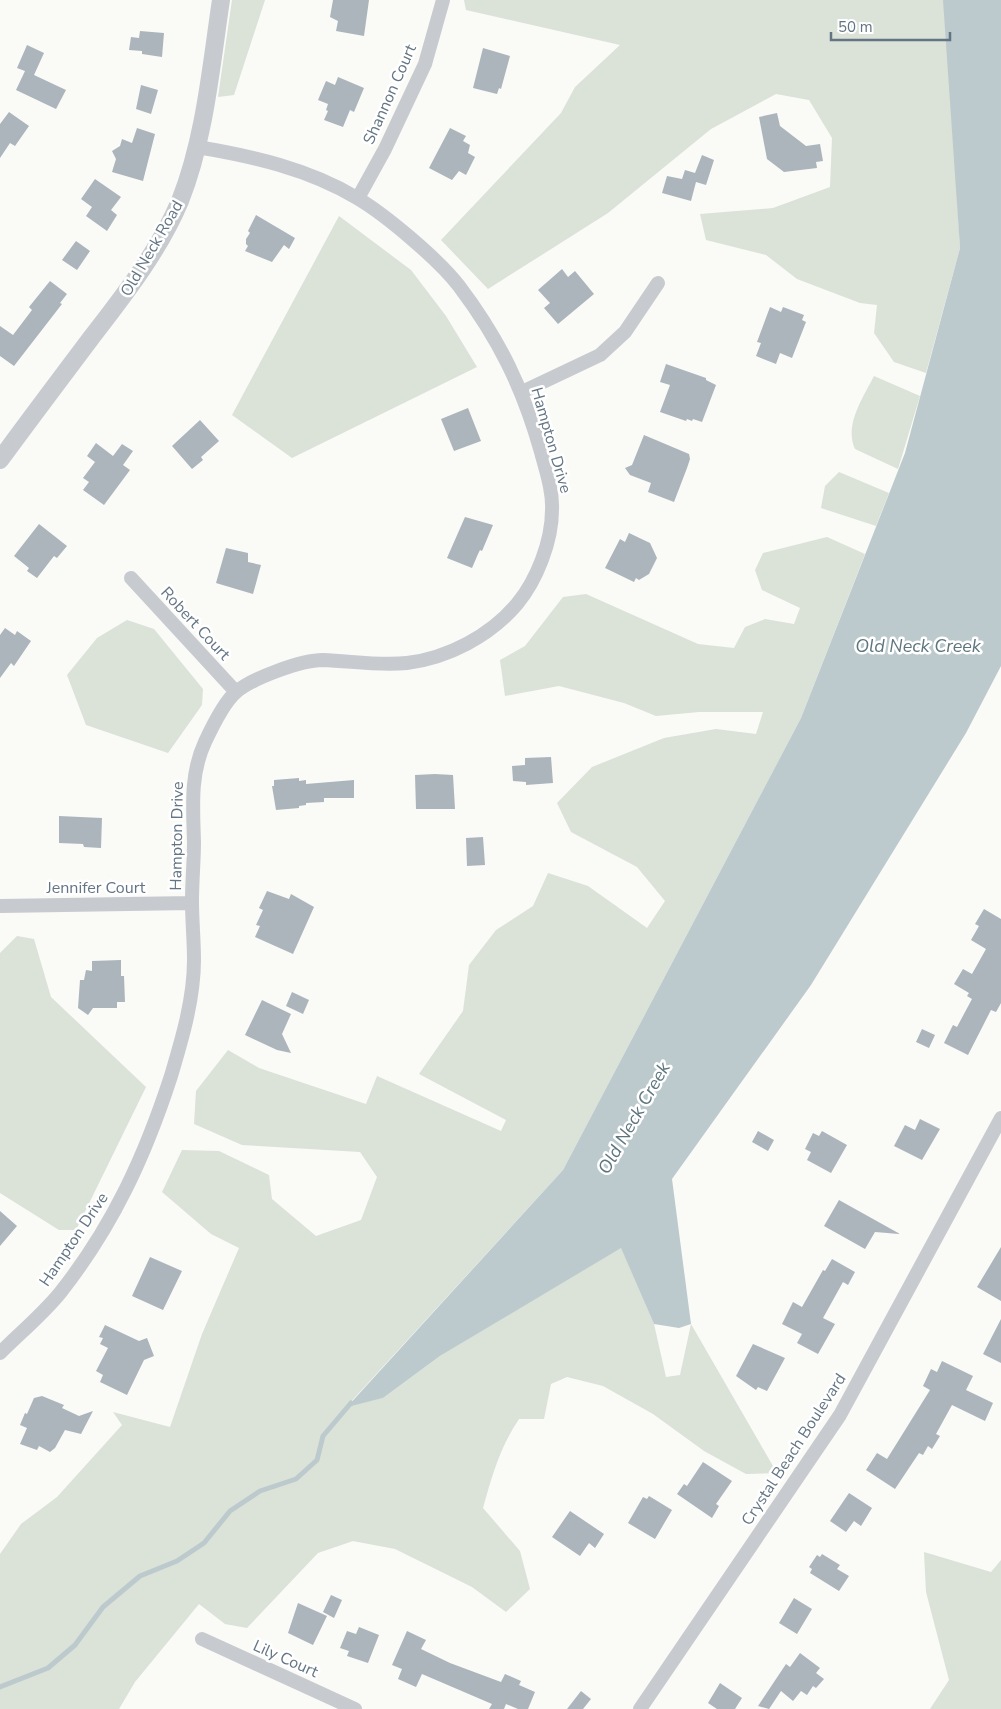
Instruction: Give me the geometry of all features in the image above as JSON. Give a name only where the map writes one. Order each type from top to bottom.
[{"type":"street","name":"Old Neck Road","points":[[0,460],[140,273],[180,200],[197,147],[221,0]]},
{"type":"street","name":"Shannon Court","points":[[358,198],[385,149],[424,64],[443,0]]},
{"type":"street","name":"Hampton Drive","points":[[0,1353],[58,1295],[108,1224],[140,1163],[185,1030],[194,966],[192,903],[193,792],[196,768],[205,743],[236,692],[294,665],[318,660],[377,664],[408,663],[436,657],[463,646],[494,626],[517,603],[534,577],[545,548],[553,507],[548,478],[522,392],[495,339],[457,283],[412,239],[358,198],[283,166],[240,154],[197,147]]},
{"type":"street","points":[[522,392],[600,355],[625,332],[658,283]]},
{"type":"street","name":"Robert Court","points":[[131,578],[236,692]]},
{"type":"street","name":"Jennifer Court","points":[[0,906],[192,903]]},
{"type":"street","name":"Crystal Beach Boulevard","points":[[640,1709],[840,1415],[1001,1118]]},
{"type":"street","name":"Lily Court","points":[[202,1639],[355,1709]]},
{"type":"shaded area","points":[[232,0],[265,0],[234,95],[218,97]]},
{"type":"shaded area","points":[[464,0],[946,0],[960,248],[926,373],[894,362],[874,333],[877,305],[860,303],[797,279],[766,255],[706,240],[700,214],[773,208],[830,187],[832,138],[809,100],[776,94],[711,129],[608,213],[488,289],[441,240],[561,113],[575,87],[620,45],[466,10]]},
{"type":"shaded area","points":[[339,216],[411,270],[446,316],[477,367],[292,458],[232,415]]},
{"type":"shaded area","points":[[874,376],[920,396],[898,469],[855,449],[852,440],[853,421],[856,412]]},
{"type":"shaded area","points":[[839,472],[889,493],[876,526],[821,508],[825,486]]},
{"type":"shaded area","points":[[827,537],[865,554],[801,718],[563,1170],[347,1406],[383,1398],[440,1356],[621,1247],[654,1324],[666,1377],[680,1375],[691,1324],[777,1473],[746,1474],[704,1451],[653,1414],[603,1386],[567,1377],[551,1384],[544,1419],[519,1419],[512,1430],[493,1473],[483,1508],[520,1551],[530,1589],[506,1612],[472,1587],[395,1549],[353,1541],[318,1553],[247,1628],[225,1624],[199,1604],[135,1682],[119,1709],[0,1709],[0,1554],[21,1524],[57,1497],[122,1425],[113,1412],[170,1427],[202,1334],[239,1248],[211,1234],[162,1192],[182,1150],[219,1151],[269,1175],[272,1199],[316,1236],[361,1220],[377,1177],[360,1152],[242,1145],[194,1124],[196,1091],[228,1050],[259,1068],[366,1104],[377,1076],[501,1131],[506,1120],[419,1074],[463,1011],[469,965],[496,930],[533,906],[548,873],[588,886],[647,928],[665,901],[637,867],[571,832],[557,803],[592,767],[664,738],[716,729],[756,734],[763,712],[699,712],[656,716],[624,703],[559,686],[505,696],[500,660],[525,646],[563,597],[586,594],[698,644],[734,648],[745,627],[765,619],[794,624],[800,608],[762,590],[755,570],[763,553]]},
{"type":"shaded area","points":[[127,620],[154,629],[203,689],[202,705],[168,753],[86,725],[67,675],[97,638]]},
{"type":"shaded area","points":[[17,936],[34,939],[51,997],[146,1087],[76,1230],[59,1230],[0,1193],[0,953]]},
{"type":"shaded area","points":[[924,1552],[991,1572],[1001,1560],[1001,1709],[930,1709],[949,1680],[926,1592]]},
{"type":"water","name":"Old Neck Creek","points":[[943,0],[1001,0],[1001,666],[966,733],[811,985],[672,1179],[691,1324],[679,1328],[654,1324],[621,1248],[440,1356],[383,1398],[347,1407],[563,1170],[801,718],[905,453],[960,248]]},
{"type":"building","points":[[333,0],[369,0],[364,36],[336,31],[338,21],[330,17]]},
{"type":"building","points":[[140,31],[164,33],[162,57],[142,54],[142,51],[129,50],[131,37],[139,38]]},
{"type":"building","points":[[27,45],[44,53],[34,75],[66,90],[56,109],[16,90],[25,71],[17,68]]},
{"type":"building","points":[[483,48],[510,56],[501,89],[499,88],[497,94],[473,88]]},
{"type":"building","points":[[338,77],[364,88],[354,112],[350,110],[343,127],[324,120],[328,111],[326,110],[328,104],[318,100],[326,81],[335,85]]},
{"type":"building","points":[[141,85],[158,90],[151,114],[136,109]]},
{"type":"building","points":[[9,112],[29,126],[15,146],[10,143],[0,158],[0,124]]},
{"type":"building","points":[[777,113],[780,126],[806,146],[820,144],[823,161],[816,162],[817,168],[784,172],[767,159],[759,117]]},
{"type":"building","points":[[137,128],[155,134],[143,181],[112,172],[116,159],[112,151],[120,146],[122,139],[132,143]]},
{"type":"building","points":[[450,128],[466,136],[463,141],[470,145],[468,153],[475,157],[466,175],[459,171],[452,180],[429,168]]},
{"type":"building","points":[[702,155],[714,160],[706,185],[696,182],[691,201],[662,193],[667,176],[682,179],[685,170],[695,173]]},
{"type":"building","points":[[95,179],[121,197],[111,210],[117,215],[107,231],[86,216],[92,207],[81,199]]},
{"type":"building","points":[[256,215],[295,238],[289,249],[284,245],[272,262],[245,251],[248,246],[246,239],[250,233],[248,231]]},
{"type":"building","points":[[76,241],[90,251],[77,270],[62,260]]},
{"type":"building","points":[[562,269],[568,277],[575,271],[594,294],[558,324],[544,308],[550,303],[538,290]]},
{"type":"building","points":[[50,281],[67,294],[60,303],[62,304],[14,366],[0,356],[0,326],[13,335],[32,310],[29,307]]},
{"type":"building","points":[[770,307],[781,312],[783,307],[804,315],[802,320],[806,322],[792,358],[780,353],[776,364],[756,356],[761,343],[757,342]]},
{"type":"building","points":[[666,364],[706,378],[706,380],[716,385],[702,422],[693,419],[692,421],[687,419],[686,421],[660,412],[670,385],[660,382]]},
{"type":"building","points":[[468,408],[481,441],[454,451],[441,419]]},
{"type":"building","points":[[200,420],[219,441],[201,457],[203,460],[192,469],[172,446]]},
{"type":"building","points":[[644,435],[689,454],[690,459],[674,502],[648,492],[651,483],[630,475],[625,468],[632,465]]},
{"type":"building","points":[[96,443],[113,456],[122,444],[133,451],[123,465],[130,470],[104,505],[83,490],[89,482],[83,478],[95,462],[87,456]]},
{"type":"building","points":[[465,517],[493,525],[482,551],[480,550],[472,568],[447,558]]},
{"type":"building","points":[[39,524],[67,546],[57,558],[54,556],[37,578],[27,571],[29,568],[14,556]]},
{"type":"building","points":[[629,533],[650,543],[657,558],[649,574],[639,580],[636,578],[634,582],[605,568],[620,539],[625,542]]},
{"type":"building","points":[[226,548],[248,553],[248,562],[261,565],[253,594],[216,583]]},
{"type":"building","points":[[5,628],[15,635],[17,631],[31,641],[14,666],[11,663],[0,678],[0,635]]},
{"type":"building","points":[[551,757],[553,783],[526,785],[526,782],[513,781],[512,766],[525,765],[525,758]]},
{"type":"building","points":[[415,775],[453,775],[455,809],[416,809]]},
{"type":"building","points":[[299,778],[299,781],[306,780],[306,784],[354,780],[354,798],[324,798],[324,802],[306,803],[306,805],[299,806],[299,808],[276,810],[272,786],[274,786],[274,780]]},
{"type":"building","points":[[59,816],[102,818],[101,848],[84,847],[83,844],[59,843]]},
{"type":"building","points":[[483,837],[485,865],[467,866],[466,838]]},
{"type":"building","points":[[267,891],[289,899],[291,894],[314,907],[293,954],[255,937],[260,926],[256,925],[263,910],[259,908]]},
{"type":"building","points":[[984,909],[1001,919],[1001,1003],[996,1012],[991,1010],[968,1055],[944,1043],[953,1025],[957,1027],[972,999],[967,996],[969,993],[954,984],[963,969],[972,974],[986,949],[971,940],[979,926],[975,924]]},
{"type":"building","points":[[121,960],[121,976],[124,976],[125,1002],[117,1002],[117,1008],[93,1008],[88,1015],[78,1008],[80,980],[84,980],[86,970],[92,971],[92,961]]},
{"type":"building","points":[[292,992],[309,1000],[303,1014],[286,1006]]},
{"type":"building","points":[[262,1000],[291,1014],[282,1034],[291,1053],[277,1050],[245,1035]]},
{"type":"building","points":[[922,1029],[935,1035],[929,1048],[916,1042]]},
{"type":"building","points":[[920,1119],[940,1129],[922,1160],[894,1146],[905,1125],[915,1130]]},
{"type":"building","points":[[758,1131],[774,1140],[768,1151],[752,1142]]},
{"type":"building","points":[[822,1131],[847,1145],[831,1173],[807,1160],[811,1152],[805,1149],[813,1133],[819,1136]]},
{"type":"building","points":[[839,1200],[900,1234],[875,1232],[865,1249],[824,1226]]},
{"type":"building","points":[[0,1211],[17,1226],[0,1246]]},
{"type":"building","points":[[1001,1247],[1001,1301],[977,1287]]},
{"type":"building","points":[[150,1257],[182,1271],[163,1310],[132,1296]]},
{"type":"building","points":[[832,1259],[855,1272],[848,1285],[843,1282],[823,1318],[835,1324],[818,1354],[797,1343],[802,1334],[782,1324],[793,1302],[802,1307],[823,1270],[825,1271]]},
{"type":"building","points":[[1001,1319],[1001,1363],[983,1354]]},
{"type":"building","points":[[105,1325],[139,1341],[147,1338],[154,1356],[144,1360],[127,1395],[100,1382],[103,1375],[96,1371],[108,1348],[100,1344],[103,1338],[99,1337]]},
{"type":"building","points":[[753,1344],[785,1358],[767,1391],[758,1387],[756,1390],[736,1376]]},
{"type":"building","points":[[942,1361],[973,1376],[966,1390],[993,1403],[985,1421],[952,1405],[936,1434],[940,1436],[932,1449],[928,1446],[923,1455],[919,1453],[895,1489],[866,1470],[877,1453],[887,1459],[930,1390],[923,1386],[931,1369],[937,1372]]},
{"type":"building","points":[[42,1396],[64,1405],[62,1408],[79,1416],[93,1411],[81,1434],[65,1430],[55,1448],[50,1452],[39,1446],[37,1450],[20,1444],[27,1428],[20,1425],[25,1413],[27,1414],[34,1398]]},
{"type":"building","points":[[703,1462],[732,1481],[716,1504],[719,1506],[712,1518],[677,1494],[684,1484],[687,1486]]},
{"type":"building","points":[[849,1493],[872,1508],[861,1526],[854,1521],[846,1532],[830,1521]]},
{"type":"building","points":[[649,1496],[672,1510],[655,1539],[628,1523],[643,1497],[647,1499]]},
{"type":"building","points":[[570,1511],[604,1534],[595,1548],[589,1543],[580,1556],[552,1537]]},
{"type":"building","points":[[822,1554],[840,1565],[837,1569],[849,1576],[839,1591],[810,1573],[812,1569],[809,1567],[817,1555],[820,1557]]},
{"type":"building","points":[[331,1595],[342,1600],[334,1618],[323,1612]]},
{"type":"building","points":[[794,1598],[812,1609],[797,1634],[779,1623]]},
{"type":"building","points":[[298,1603],[327,1616],[313,1645],[288,1633]]},
{"type":"building","points":[[359,1627],[379,1635],[368,1663],[347,1656],[349,1651],[340,1648],[347,1631],[356,1634]]},
{"type":"building","points":[[407,1631],[426,1640],[421,1649],[450,1663],[501,1682],[505,1674],[521,1681],[519,1685],[535,1692],[528,1709],[518,1709],[506,1704],[504,1709],[489,1709],[492,1704],[422,1674],[416,1687],[398,1679],[402,1669],[392,1665]]},
{"type":"building","points":[[800,1653],[820,1668],[816,1673],[824,1679],[816,1688],[813,1686],[807,1695],[801,1691],[793,1701],[781,1691],[769,1709],[758,1706],[786,1664],[790,1667]]},
{"type":"building","points":[[720,1683],[742,1698],[735,1709],[717,1709],[708,1703]]},
{"type":"building","points":[[581,1691],[591,1699],[583,1709],[567,1709]]},
{"type":"waterway","name":"Old Neck Creek","points":[[0,1687],[48,1668],[75,1645],[103,1607],[140,1576],[177,1561],[204,1543],[230,1511],[260,1491],[296,1479],[317,1460],[323,1436],[351,1403]]}]
